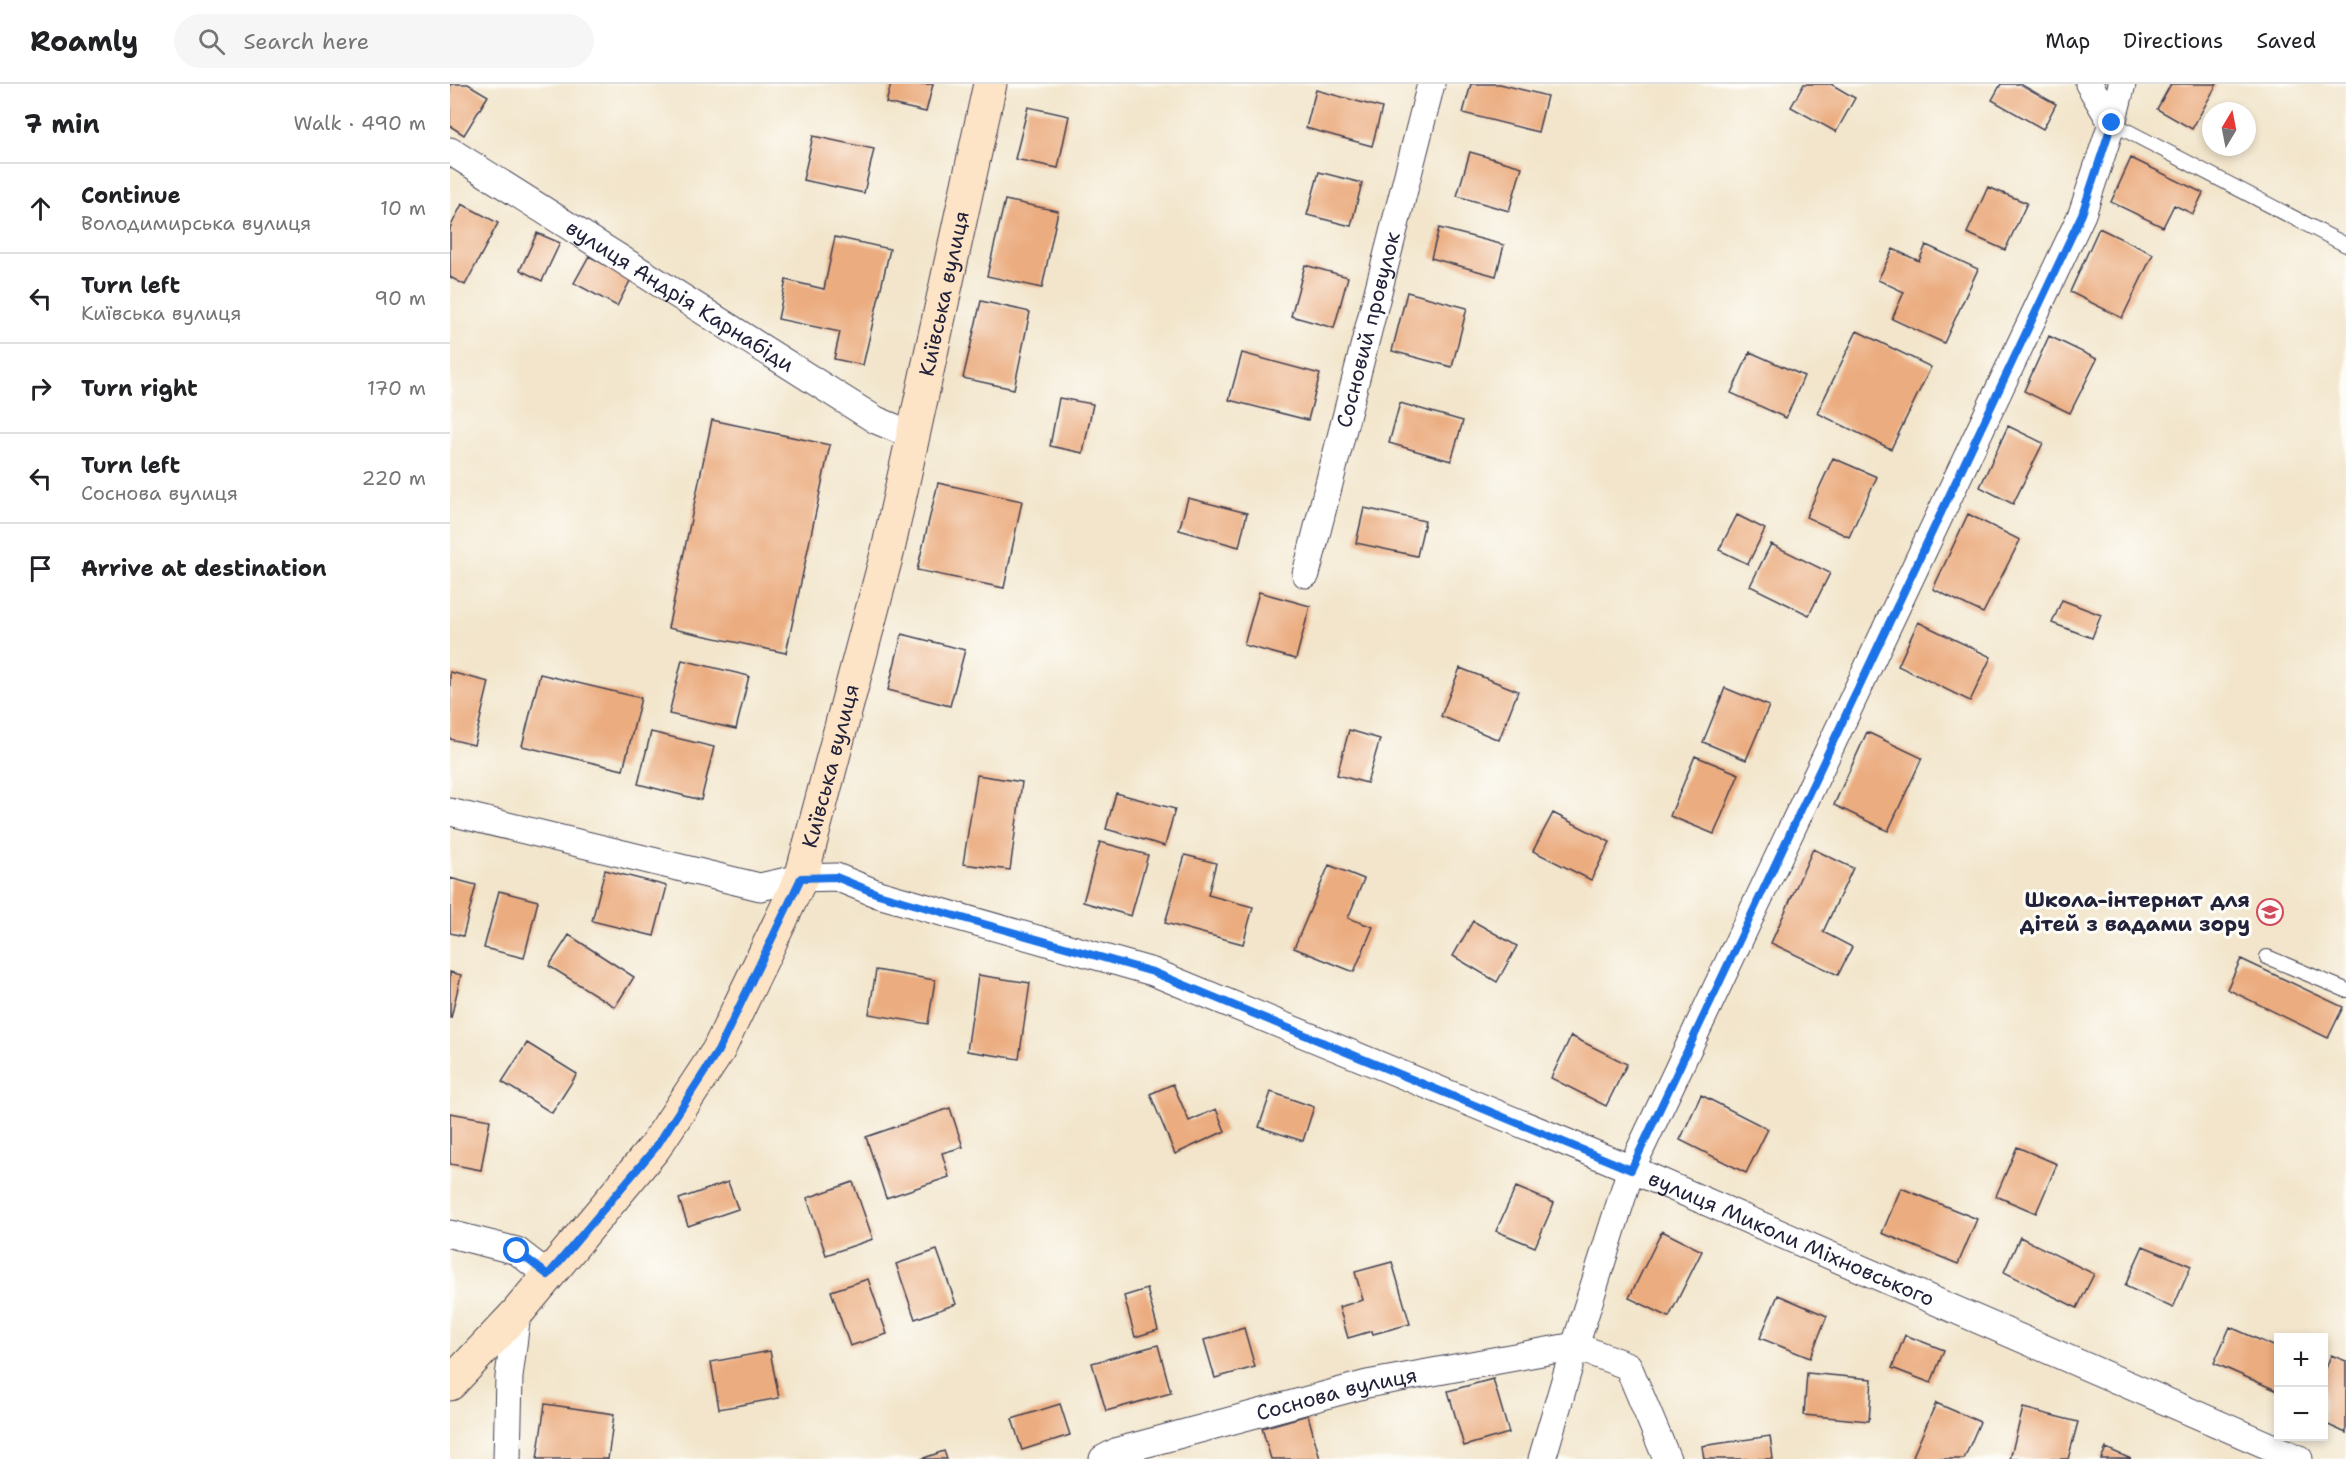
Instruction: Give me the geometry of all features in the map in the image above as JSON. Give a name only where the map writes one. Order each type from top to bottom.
[{"type":"main road","name":"Київська вулиця","points":[[450,1384],[517,1313],[656,1147],[718,1051],[801,878],[888,550],[990,84]]},
{"type":"street","name":"Сосновий провулок","points":[[1306,574],[1431,84]]},
{"type":"street","points":[[2090,84],[2112,123]]},
{"type":"street","points":[[1542,1459],[1631,1170],[2077,225],[2112,123],[2122,84]]},
{"type":"street","name":"вулиця Андрія Карнабіди","points":[[450,151],[876,420],[912,435]]},
{"type":"street","name":"вулиця Миколи Міхновського","points":[[450,812],[760,887],[801,878],[836,877],[878,894],[1153,972],[1631,1170],[2300,1459]]},
{"type":"street","points":[[450,1234],[517,1251],[548,1275]]},
{"type":"street","points":[[507,1459],[509,1377],[517,1313]]},
{"type":"street","points":[[1575,1346],[1628,1366],[1667,1459]]},
{"type":"street","name":"Соснова вулиця","points":[[1103,1459],[1118,1451],[1367,1384],[1575,1346]]},
{"type":"lane","points":[[2112,123],[2346,245]]},
{"type":"lane","points":[[2267,957],[2346,990]]},
{"type":"building","points":[[450,84],[468,84],[488,96],[464,135],[450,126]]},
{"type":"building","points":[[891,84],[933,84],[926,112],[886,103]]},
{"type":"building","points":[[1471,84],[1500,84],[1547,96],[1538,132],[1463,113]]},
{"type":"building","points":[[1804,84],[1831,84],[1855,98],[1836,132],[1791,107]]},
{"type":"building","points":[[2001,84],[2020,84],[2056,104],[2043,129],[1992,100]]},
{"type":"building","points":[[2171,84],[2217,84],[2207,102],[2202,102],[2202,111],[2192,129],[2157,109]]},
{"type":"building","points":[[1316,90],[1382,108],[1372,146],[1306,128]]},
{"type":"building","points":[[1028,107],[1069,116],[1058,168],[1015,159]]},
{"type":"building","points":[[813,136],[874,149],[864,193],[803,180]]},
{"type":"building","points":[[1470,152],[1522,167],[1509,211],[1457,196]]},
{"type":"building","points":[[2131,158],[2203,193],[2193,214],[2174,205],[2163,227],[2111,202]]},
{"type":"building","points":[[1319,172],[1362,183],[1351,226],[1307,215]]},
{"type":"building","points":[[1988,187],[2027,203],[2005,250],[1967,233]]},
{"type":"building","points":[[1005,200],[1058,211],[1042,288],[987,276]]},
{"type":"building","points":[[462,204],[498,223],[465,285],[450,277],[450,228]]},
{"type":"building","points":[[1439,228],[1504,245],[1496,276],[1431,258]]},
{"type":"building","points":[[2099,228],[2153,254],[2122,318],[2070,292]]},
{"type":"building","points":[[537,233],[560,243],[542,281],[520,270]]},
{"type":"building","points":[[835,237],[890,249],[863,365],[834,359],[840,332],[778,319],[786,280],[824,289]]},
{"type":"building","points":[[1926,245],[1978,269],[1944,343],[1892,319],[1904,292],[1878,280],[1893,249],[1919,261]]},
{"type":"building","points":[[589,256],[631,279],[617,306],[574,283]]},
{"type":"building","points":[[1305,265],[1348,277],[1334,328],[1291,316]]},
{"type":"building","points":[[1407,292],[1467,308],[1452,367],[1392,351]]},
{"type":"building","points":[[981,301],[1030,312],[1014,389],[963,378]]},
{"type":"building","points":[[1857,331],[1931,367],[1891,449],[1817,413]]},
{"type":"building","points":[[2049,336],[2097,359],[2070,413],[2024,391]]},
{"type":"building","points":[[1750,352],[1804,376],[1786,418],[1731,393]]},
{"type":"building","points":[[1242,353],[1320,374],[1308,420],[1229,400]]},
{"type":"building","points":[[1059,398],[1093,404],[1083,453],[1050,446]]},
{"type":"building","points":[[1400,403],[1463,421],[1451,461],[1389,443]]},
{"type":"building","points":[[712,420],[830,445],[786,653],[668,628]]},
{"type":"building","points":[[2008,426],[2043,443],[2013,504],[1980,487]]},
{"type":"building","points":[[1833,458],[1877,477],[1849,537],[1806,517]]},
{"type":"building","points":[[938,483],[1022,501],[1004,588],[917,570]]},
{"type":"building","points":[[1188,498],[1247,513],[1239,547],[1179,530]]},
{"type":"building","points":[[1364,508],[1425,521],[1417,556],[1356,543]]},
{"type":"building","points":[[1968,514],[2020,540],[1983,613],[1933,589]]},
{"type":"building","points":[[1737,515],[1765,529],[1748,564],[1719,550]]},
{"type":"building","points":[[1771,544],[1830,573],[1809,615],[1750,586]]},
{"type":"building","points":[[1259,592],[1310,606],[1296,659],[1244,645]]},
{"type":"building","points":[[2062,600],[2101,615],[2092,638],[2052,623]]},
{"type":"building","points":[[1918,622],[1991,657],[1970,701],[1898,666]]},
{"type":"building","points":[[902,634],[965,650],[950,706],[888,690]]},
{"type":"building","points":[[682,660],[749,676],[736,729],[669,714]]},
{"type":"building","points":[[1460,668],[1518,691],[1499,740],[1441,716]]},
{"type":"building","points":[[450,672],[489,682],[474,745],[450,739]]},
{"type":"building","points":[[540,674],[641,698],[623,770],[522,746]]},
{"type":"building","points":[[1725,688],[1769,706],[1746,760],[1703,742]]},
{"type":"building","points":[[1349,730],[1380,739],[1367,783],[1337,775]]},
{"type":"building","points":[[651,732],[714,747],[701,800],[638,784]]},
{"type":"building","points":[[1867,732],[1922,758],[1888,831],[1834,805]]},
{"type":"building","points":[[1695,756],[1739,774],[1714,834],[1670,816]]},
{"type":"building","points":[[977,775],[1022,782],[1010,870],[963,864]]},
{"type":"building","points":[[1116,793],[1175,809],[1165,846],[1106,829]]},
{"type":"building","points":[[1553,813],[1610,842],[1591,880],[1533,851]]},
{"type":"building","points":[[1100,842],[1148,855],[1131,916],[1083,902]]},
{"type":"building","points":[[1813,849],[1853,868],[1823,932],[1852,947],[1838,975],[1771,943]]},
{"type":"building","points":[[1185,855],[1216,863],[1208,895],[1253,907],[1243,944],[1165,923]]},
{"type":"building","points":[[1329,865],[1364,879],[1348,918],[1373,927],[1354,972],[1294,948]]},
{"type":"building","points":[[605,870],[667,886],[654,936],[592,921]]},
{"type":"building","points":[[450,878],[476,885],[463,936],[450,933]]},
{"type":"building","points":[[499,891],[538,901],[524,958],[484,948]]},
{"type":"building","points":[[1473,921],[1517,946],[1497,982],[1453,956]]},
{"type":"building","points":[[569,935],[634,977],[615,1007],[549,966]]},
{"type":"building","points":[[2241,959],[2343,1007],[2328,1038],[2227,989]]},
{"type":"building","points":[[876,970],[935,980],[928,1024],[869,1014]]},
{"type":"building","points":[[450,972],[461,975],[451,1018],[450,1018]]},
{"type":"building","points":[[978,975],[1030,983],[1019,1059],[967,1051]]},
{"type":"building","points":[[1571,1036],[1627,1064],[1606,1106],[1551,1078]]},
{"type":"building","points":[[527,1043],[577,1074],[552,1113],[502,1082]]},
{"type":"building","points":[[1173,1084],[1189,1121],[1216,1109],[1225,1131],[1175,1154],[1150,1094]]},
{"type":"building","points":[[1271,1092],[1314,1107],[1303,1141],[1259,1127]]},
{"type":"building","points":[[1701,1095],[1768,1129],[1746,1173],[1680,1140]]},
{"type":"building","points":[[950,1108],[963,1147],[942,1153],[949,1177],[886,1198],[866,1137]]},
{"type":"building","points":[[450,1113],[490,1120],[481,1170],[450,1164]]},
{"type":"building","points":[[2017,1147],[2057,1164],[2036,1213],[1996,1196]]},
{"type":"building","points":[[728,1182],[738,1209],[688,1226],[679,1199]]},
{"type":"building","points":[[853,1182],[873,1239],[826,1255],[807,1198]]},
{"type":"building","points":[[1516,1187],[1554,1203],[1535,1247],[1496,1231]]},
{"type":"building","points":[[1901,1188],[1977,1219],[1958,1264],[1882,1233]]},
{"type":"building","points":[[1662,1231],[1702,1251],[1669,1317],[1629,1298]]},
{"type":"building","points":[[2020,1237],[2094,1274],[2077,1308],[2004,1272]]},
{"type":"building","points":[[2143,1246],[2191,1266],[2173,1308],[2125,1286]]},
{"type":"building","points":[[937,1250],[956,1304],[915,1319],[896,1264]]},
{"type":"building","points":[[1392,1262],[1410,1324],[1348,1338],[1339,1307],[1363,1300],[1355,1272]]},
{"type":"building","points":[[868,1279],[887,1334],[850,1346],[831,1291]]},
{"type":"building","points":[[1147,1289],[1158,1330],[1135,1337],[1124,1296]]},
{"type":"building","points":[[1778,1295],[1827,1316],[1810,1358],[1760,1338]]},
{"type":"building","points":[[2230,1327],[2274,1346],[2274,1389],[2214,1363]]},
{"type":"building","points":[[1244,1328],[1255,1367],[1215,1378],[1204,1340]]},
{"type":"building","points":[[1905,1335],[1944,1350],[1931,1383],[1892,1368]]},
{"type":"building","points":[[1158,1345],[1171,1393],[1106,1411],[1092,1363]]},
{"type":"building","points":[[770,1351],[779,1398],[719,1409],[711,1362]]},
{"type":"building","points":[[2331,1355],[2346,1361],[2346,1433],[2328,1425],[2328,1363]]},
{"type":"building","points":[[1807,1373],[1872,1379],[1869,1421],[1804,1415]]},
{"type":"building","points":[[1493,1379],[1509,1433],[1464,1446],[1448,1391]]},
{"type":"building","points":[[1936,1403],[1980,1422],[1964,1459],[1921,1459],[1913,1456]]},
{"type":"building","points":[[545,1404],[614,1414],[608,1459],[537,1459]]},
{"type":"building","points":[[1060,1404],[1070,1435],[1022,1450],[1012,1419]]},
{"type":"building","points":[[2023,1408],[2078,1422],[2068,1459],[2010,1459]]},
{"type":"building","points":[[1308,1415],[1320,1459],[1271,1459],[1262,1428]]},
{"type":"building","points":[[1770,1436],[1773,1459],[1704,1459],[1702,1446]]},
{"type":"building","points":[[2106,1448],[2131,1459],[2101,1459]]},
{"type":"building","points":[[944,1451],[947,1459],[921,1459]]},
{"type":"place","name":"Школа-інтернат для дітей з вадами зору","points":[[2270,912]]},
{"type":"route","points":[[517,1251],[548,1275],[656,1147],[718,1051],[801,878],[836,877],[878,894],[1153,972],[1631,1170],[2082,214],[2112,123]]}]
